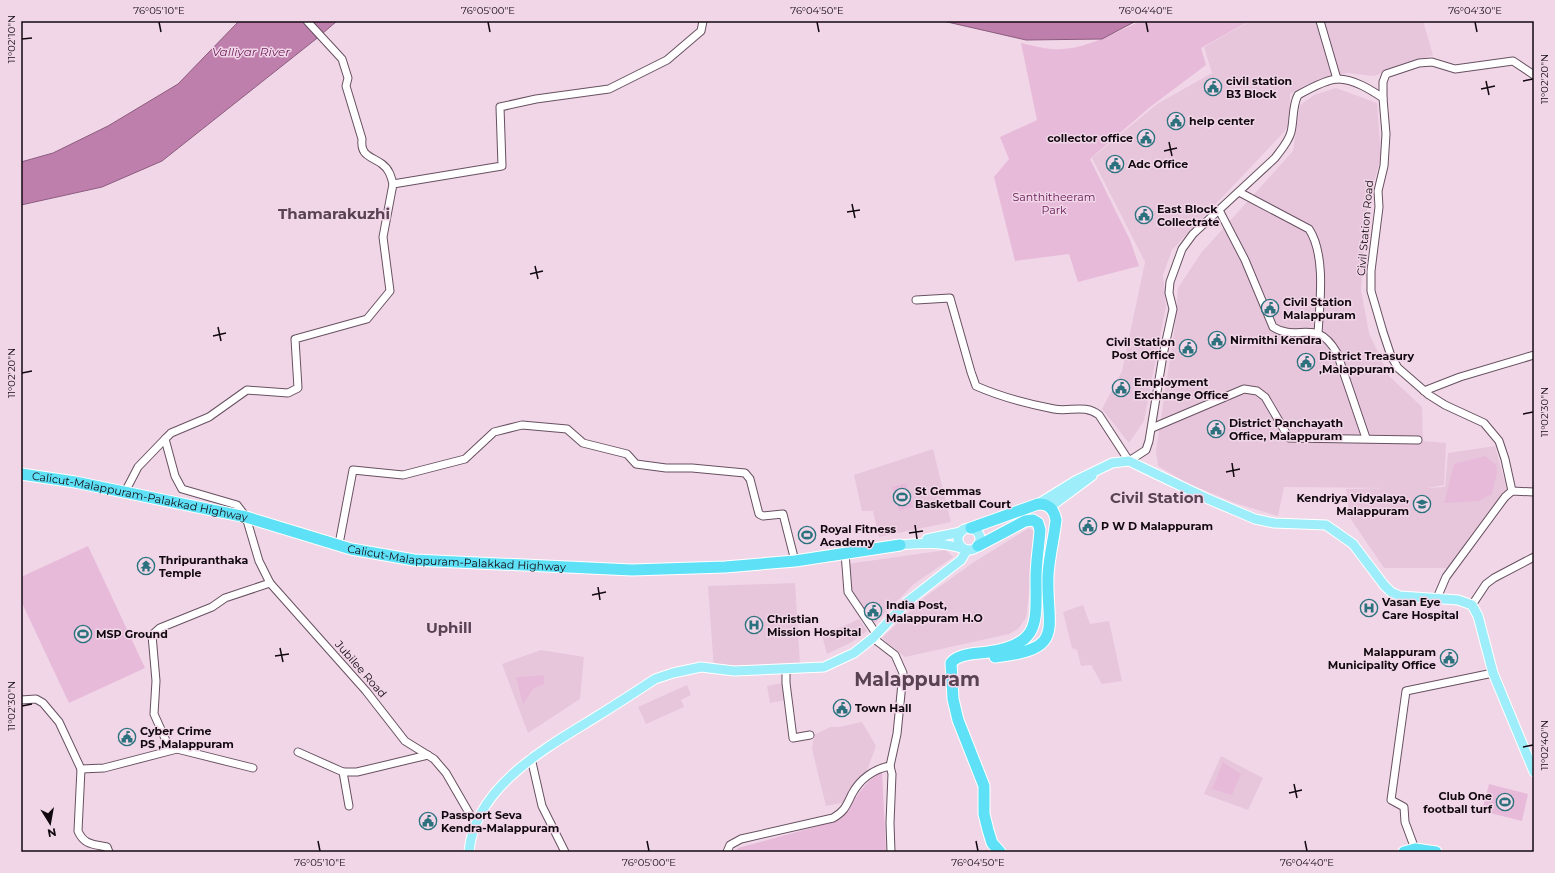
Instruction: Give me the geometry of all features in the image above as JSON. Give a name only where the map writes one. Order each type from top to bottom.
[{"type":"highway","name":"Calicut-Malappuram-Palakkad Highway","points":[[21,474],[125,492],[246,517],[339,544],[351,549],[414,560],[632,570],[725,567],[795,561],[900,545]]},
{"type":"highway","name":"Calicut-Malappuram-Palakkad Highway","points":[[966,530],[1038,504]]},
{"type":"highway","points":[[951,674],[957,664],[968,660],[1027,652],[1041,646],[1047,636],[1050,623],[1048,575],[1056,520],[1055,513],[1050,507],[1044,504],[1038,504]]},
{"type":"highway","points":[[978,546],[1025,521],[1033,520],[1038,523],[1040,530],[1036,576],[1036,619],[1028,637],[1019,643],[1001,650],[962,656],[951,663],[953,699],[958,720],[984,786],[984,814],[992,843],[1000,852]]},
{"type":"highway","points":[[1409,850],[1436,852]]},
{"type":"main road","points":[[1038,504],[1075,481],[1112,463],[1129,461],[1208,499],[1255,519],[1274,523],[1326,525],[1353,544],[1391,592],[1400,596],[1458,600],[1472,605],[1478,616],[1493,673],[1534,772]]},
{"type":"main road","points":[[1050,507],[1081,486],[1099,470]]},
{"type":"main road","points":[[966,530],[980,535],[980,543],[978,546],[974,549],[966,550],[958,541],[966,530]]},
{"type":"main road","name":"Calicut-Malappuram-Palakkad Highway","points":[[900,545],[966,530]]},
{"type":"main road","name":"Calicut-Malappuram-Palakkad Highway","points":[[900,545],[933,542],[949,544],[966,550]]},
{"type":"main road","points":[[469,852],[476,825],[492,796],[531,758],[655,679],[673,673],[701,667],[734,671],[824,667],[854,653],[875,636],[907,602],[961,560],[966,550]]},
{"type":"street","points":[[125,492],[138,467],[171,433],[209,416],[247,390],[288,393],[298,388],[295,339],[367,319],[390,291],[383,236],[393,184],[385,168],[365,154],[361,147],[362,139],[346,86],[348,78],[342,59],[306,21]]},
{"type":"street","points":[[393,184],[502,166],[500,107],[536,99],[609,89],[667,60],[701,31],[703,21]]},
{"type":"street","points":[[1320,21],[1337,79]]},
{"type":"street","name":"Civil Station Road","points":[[1512,491],[1505,459],[1499,441],[1484,423],[1444,405],[1424,391],[1398,368],[1391,356],[1371,291],[1371,271],[1380,207],[1378,191],[1384,166],[1386,134],[1383,82],[1386,74],[1419,63],[1432,62],[1455,69],[1513,61],[1534,75]]},
{"type":"street","points":[[916,300],[950,298],[976,386],[1003,396],[1057,410],[1086,408],[1093,410],[1099,415],[1129,461],[1146,450],[1152,428],[1163,355],[1173,309],[1169,293],[1170,282],[1182,249],[1193,234],[1275,158],[1291,134],[1295,100],[1298,95],[1337,79],[1349,81],[1370,90],[1383,98]]},
{"type":"street","points":[[1238,192],[1310,229],[1316,239],[1320,264],[1318,332]]},
{"type":"street","points":[[1219,210],[1244,260],[1273,327],[1280,332],[1318,332],[1331,341],[1338,353],[1366,438]]},
{"type":"street","points":[[1424,391],[1460,377],[1534,355]]},
{"type":"street","points":[[1152,428],[1244,389],[1257,391],[1265,397],[1289,438],[1418,440]]},
{"type":"street","points":[[339,544],[353,470],[403,475],[465,459],[494,432],[522,425],[567,429],[583,443],[626,454],[636,464],[666,468],[692,468],[745,473],[750,480],[760,514],[763,516],[783,514],[795,561]]},
{"type":"street","points":[[165,439],[175,476],[182,490],[237,505],[246,517]]},
{"type":"street","points":[[1437,598],[1446,576],[1478,535],[1497,507],[1512,491],[1534,492]]},
{"type":"street","name":"Jubilee Road","points":[[246,517],[259,560],[270,583],[366,691],[405,740],[428,755],[446,773],[476,825]]},
{"type":"street","points":[[845,553],[848,592],[875,636],[895,655],[901,665],[903,673],[897,734],[890,766],[892,774],[890,823],[891,852]]},
{"type":"street","points":[[1472,605],[1486,584],[1494,578],[1534,557]]},
{"type":"street","points":[[253,768],[177,749],[168,744],[154,714],[156,681],[152,635],[160,628],[212,607],[225,598],[270,583]]},
{"type":"street","points":[[786,669],[786,683],[793,738],[810,735]]},
{"type":"street","points":[[1409,850],[1404,807],[1390,800],[1406,690],[1493,673]]},
{"type":"street","points":[[21,700],[36,699],[43,703],[48,712],[59,722],[81,769],[78,831],[81,839],[87,843],[107,847],[109,852]]},
{"type":"street","points":[[81,769],[104,768],[177,749]]},
{"type":"street","points":[[298,752],[343,772],[357,772],[428,755]]},
{"type":"street","points":[[531,758],[542,806],[565,852]]},
{"type":"street","points":[[727,852],[730,845],[741,839],[833,818],[843,812],[853,792],[873,771],[890,766]]},
{"type":"street","points":[[343,772],[349,806]]},
{"type":"shaded area","points":[[1250,21],[1423,21],[1433,55],[1374,76],[1347,73],[1308,84],[1290,94],[1289,124],[1285,131],[1172,250],[1163,275],[1166,306],[1144,421],[1129,443],[1102,409],[1122,371],[1145,262],[1092,158],[1157,104],[1212,73],[1204,47]]},
{"type":"shaded area","name":"Civil Station Malappuram","points":[[1336,88],[1377,103],[1381,156],[1367,209],[1361,290],[1369,333],[1389,376],[1422,407],[1423,441],[1446,443],[1444,485],[1427,488],[1445,487],[1448,453],[1495,446],[1507,490],[1448,568],[1384,568],[1350,518],[1346,489],[1387,488],[1284,487],[1278,516],[1235,503],[1187,483],[1158,466],[1156,451],[1175,326],[1178,288],[1201,253],[1293,151],[1300,105],[1314,95]]},
{"type":"shaded area","points":[[933,449],[951,522],[879,537],[873,511],[862,511],[854,475]]},
{"type":"shaded area","points":[[1029,528],[1035,532],[1036,538],[1026,618],[1018,629],[1009,634],[905,657],[882,638],[925,597],[974,562]]},
{"type":"shaded area","points":[[946,550],[953,557],[914,584],[874,624],[850,586],[847,564]]},
{"type":"shaded area","name":"Christian Mission Hospital","points":[[795,583],[800,664],[714,670],[708,586]]},
{"type":"shaded area","points":[[1083,605],[1090,624],[1109,621],[1122,681],[1102,684],[1091,665],[1081,666],[1077,650],[1072,648],[1063,612]]},
{"type":"shaded area","points":[[859,619],[867,631],[852,642],[827,654],[821,632],[842,627]]},
{"type":"shaded area","points":[[541,650],[584,657],[580,699],[528,733],[502,664]]},
{"type":"shaded area","points":[[783,683],[786,700],[770,703],[767,686]]},
{"type":"shaded area","points":[[687,685],[691,695],[681,700],[684,707],[646,724],[638,707]]},
{"type":"shaded area","points":[[862,722],[876,746],[865,776],[846,802],[826,806],[812,749],[814,735],[830,727],[839,727]]},
{"type":"shaded area","points":[[1221,756],[1263,778],[1248,810],[1204,794]]},
{"type":"green space","name":"Santhitheeram Park","points":[[1140,21],[1249,21],[1201,48],[1206,65],[1150,107],[1090,159],[1130,240],[1139,266],[1078,282],[1069,254],[1015,261],[994,177],[1009,159],[1000,137],[1037,120],[1021,43],[1051,49],[1074,48],[1097,41]]},
{"type":"green space","points":[[1485,456],[1496,465],[1497,473],[1492,494],[1479,501],[1444,503],[1454,464]]},
{"type":"green space","name":"St Gemmas Basketball Court","points":[[906,483],[913,507],[899,511],[892,487]]},
{"type":"green space","name":"MSP Ground","points":[[88,546],[145,668],[69,703],[21,601],[21,577]]},
{"type":"green space","points":[[544,675],[544,684],[534,688],[523,704],[516,677]]},
{"type":"green space","points":[[1223,762],[1241,774],[1232,795],[1212,789]]},
{"type":"green space","points":[[882,772],[886,852],[735,852],[738,848],[837,821],[868,782]]},
{"type":"green space","name":"Club One football turf","points":[[1489,784],[1528,794],[1522,821],[1482,811]]},
{"type":"water","name":"Valliyar River","points":[[239,21],[337,21],[162,161],[102,187],[21,205],[21,162],[53,153],[108,126],[178,84]]},
{"type":"water","points":[[943,21],[1136,21],[1102,39],[1026,40]]},
{"type":"place","name":"civil station B3 Block","points":[[1213,87]]},
{"type":"place","name":"help center","points":[[1176,121]]},
{"type":"place","name":"collector office","points":[[1146,138]]},
{"type":"place","name":"Adc Office","points":[[1115,164]]},
{"type":"place","name":"East Block Collectrate","points":[[1144,215]]},
{"type":"place","name":"Civil Station Malappuram","points":[[1270,308]]},
{"type":"place","name":"Nirmithi Kendra","points":[[1217,340]]},
{"type":"place","name":"Civil Station Post Office","points":[[1188,348]]},
{"type":"place","name":"District Treasury ,Malappuram","points":[[1306,362]]},
{"type":"place","name":"Employment Exchange Office","points":[[1121,388]]},
{"type":"place","name":"District Panchayath Office, Malappuram","points":[[1216,429]]},
{"type":"place","name":"St Gemmas Basketball Court","points":[[902,497]]},
{"type":"place","name":"Kendriya Vidyalaya, Malappuram","points":[[1422,504]]},
{"type":"place","name":"P W D Malappuram","points":[[1088,526]]},
{"type":"place","name":"Royal Fitness Academy","points":[[807,535]]},
{"type":"place","name":"Thripuranthaka Temple","points":[[146,566]]},
{"type":"place","name":"Vasan Eye Care Hospital","points":[[1369,608]]},
{"type":"place","name":"India Post, Malappuram H.O","points":[[873,611]]},
{"type":"place","name":"Christian Mission Hospital","points":[[754,625]]},
{"type":"place","name":"MSP Ground","points":[[83,634]]},
{"type":"place","name":"Malappuram Municipality Office","points":[[1449,658]]},
{"type":"place","name":"Town Hall","points":[[842,708]]},
{"type":"place","name":"Cyber Crime PS ,Malappuram","points":[[127,737]]},
{"type":"place","name":"Club One football turf","points":[[1505,802]]},
{"type":"place","name":"Passport Seva Kendra-Malappuram","points":[[428,821]]},
{"type":"district","name":"Thamarakuzhi","points":[[334,214]]},
{"type":"district","name":"Civil Station","points":[[1157,498]]},
{"type":"district","name":"Uphill","points":[[449,628]]},
{"type":"district","name":"Malappuram","points":[[917,679]]}]
